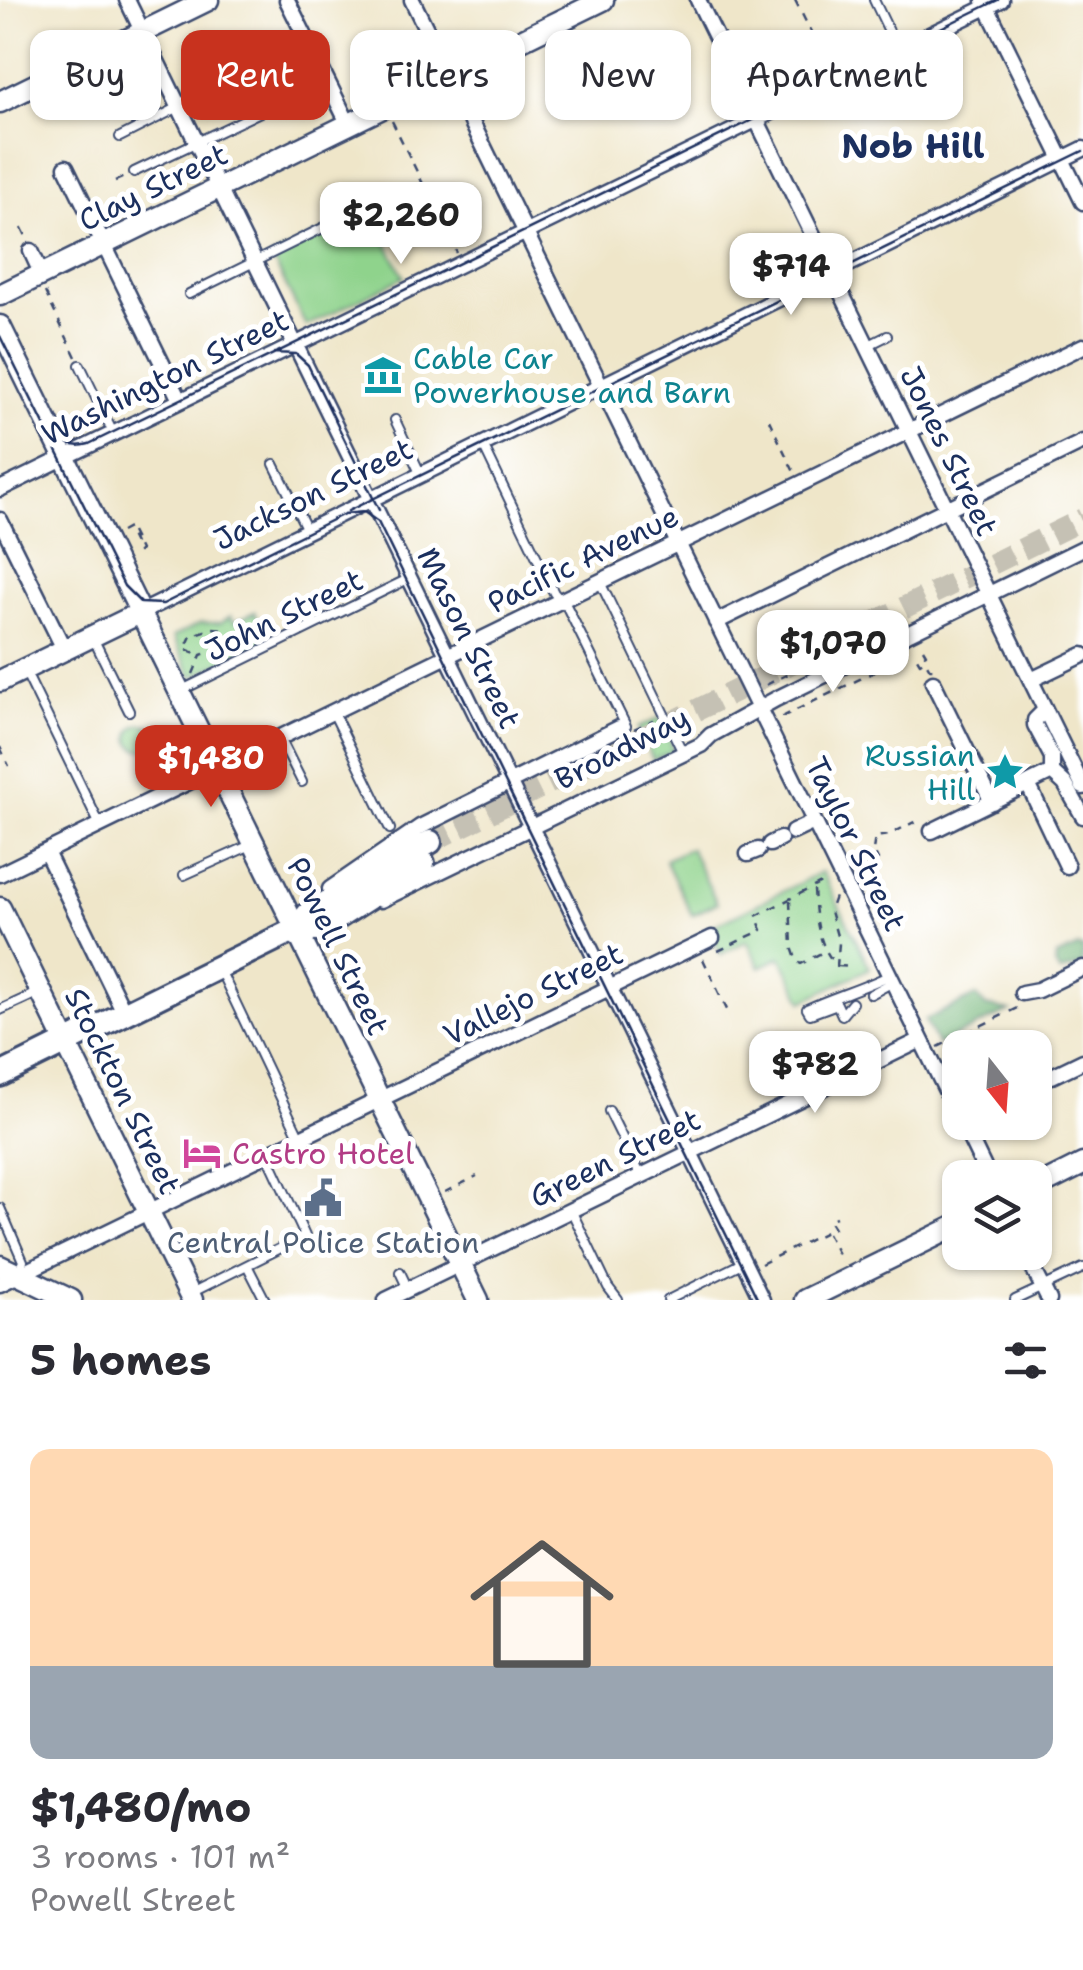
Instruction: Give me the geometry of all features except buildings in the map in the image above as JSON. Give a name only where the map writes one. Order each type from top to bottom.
[{"type":"main road","name":"Broadway","points":[[0,1075],[296,928],[332,894],[434,849],[373,900],[318,930],[296,928]]},
{"type":"street","name":"Mason Street","points":[[127,0],[142,30]]},
{"type":"street","points":[[147,30],[208,0]]},
{"type":"street","points":[[287,0],[349,125]]},
{"type":"street","name":"Taylor Street","points":[[412,0],[427,30]]},
{"type":"street","name":"Clay Street","points":[[525,38],[602,0]]},
{"type":"street","name":"Jones Street","points":[[698,0],[1045,710],[1077,759],[1083,787]]},
{"type":"street","points":[[991,2],[1083,202]]},
{"type":"street","name":"Washington Street","points":[[938,30],[991,2]]},
{"type":"street","name":"Mason Street","points":[[161,68],[690,1152],[752,1264],[762,1300]]},
{"type":"street","points":[[0,102],[30,87]]},
{"type":"street","name":"Clay Street","points":[[0,296],[358,120]]},
{"type":"street","name":"Taylor Street","points":[[471,120],[942,1083]]},
{"type":"street","name":"Washington Street","points":[[0,489],[757,121]]},
{"type":"street","name":"Jackson Street","points":[[0,681],[1083,149]]},
{"type":"street","points":[[66,168],[180,400]]},
{"type":"street","points":[[30,251],[40,276]]},
{"type":"street","name":"Powell Street","points":[[0,326],[142,612],[185,685],[254,844],[478,1300]]},
{"type":"street","name":"Pacific Avenue","points":[[0,874],[1083,346]]},
{"type":"street","points":[[716,622],[1083,442]]},
{"type":"street","points":[[0,520],[64,650]]},
{"type":"street","name":"Broadway","points":[[373,900],[684,754],[758,710],[1083,548]]},
{"type":"street","points":[[1031,680],[1083,655]]},
{"type":"street","points":[[934,676],[992,802]]},
{"type":"street","name":"Jones Street","points":[[1045,710],[1035,720],[1052,757],[1052,772],[1065,784],[1083,816]]},
{"type":"street","name":"Broadway","points":[[332,894],[409,832],[623,727]]},
{"type":"street","points":[[925,831],[1052,772]]},
{"type":"street","points":[[1028,784],[1067,866]]},
{"type":"street","points":[[770,844],[814,822]]},
{"type":"street","points":[[46,852],[125,1014]]},
{"type":"street","name":"Stockton Street","points":[[0,908],[191,1297]]},
{"type":"street","name":"Vallejo Street","points":[[6,1275],[149,1211],[610,987],[715,944]]},
{"type":"street","points":[[1023,1000],[1083,968]]},
{"type":"street","name":"Green Street","points":[[386,1300],[921,1040]]},
{"type":"street","points":[[1052,1076],[1083,1060]]},
{"type":"street","points":[[1052,1180],[1083,1164]]},
{"type":"street","points":[[806,1300],[942,1233]]},
{"type":"street","points":[[1035,1270],[1046,1294]]},
{"type":"street","points":[[6,1275],[72,1300]]},
{"type":"lane","points":[[874,0],[889,30]]},
{"type":"lane","points":[[120,137],[179,105]]},
{"type":"lane","points":[[134,172],[242,120]]},
{"type":"lane","points":[[189,294],[337,222]]},
{"type":"lane","points":[[868,346],[887,336]]},
{"type":"lane","points":[[80,365],[113,433]]},
{"type":"lane","points":[[394,420],[421,474]]},
{"type":"lane","points":[[483,445],[560,601],[568,608],[623,727]]},
{"type":"lane","points":[[274,464],[307,530]]},
{"type":"lane","name":"John Street","points":[[185,685],[408,578]]},
{"type":"lane","points":[[600,582],[684,754]]},
{"type":"lane","points":[[92,636],[129,711]]},
{"type":"lane","points":[[24,669],[100,825]]},
{"type":"lane","points":[[333,712],[390,828]]},
{"type":"lane","points":[[280,738],[302,782]]},
{"type":"lane","points":[[184,875],[254,844]]},
{"type":"lane","points":[[219,968],[300,1138]]},
{"type":"lane","points":[[871,994],[891,978]]},
{"type":"lane","points":[[852,1003],[842,1015],[837,1004],[810,1014],[807,1009],[891,978]]},
{"type":"lane","points":[[0,1010],[41,990]]},
{"type":"lane","points":[[608,1111],[640,1176]]},
{"type":"lane","points":[[191,1297],[305,1236],[267,1154]]},
{"type":"lane","points":[[0,1208],[23,1261],[6,1275]]},
{"type":"lane","points":[[571,1210],[608,1288],[618,1300]]},
{"type":"lane","points":[[668,1300],[752,1264]]},
{"type":"lane","points":[[247,1265],[264,1300]]},
{"type":"lane","points":[[1014,1300],[1046,1294],[1083,1268]]},
{"type":"lane","points":[[400,1272],[408,1289]]},
{"type":"path","points":[[795,0],[810,30]]},
{"type":"path","points":[[391,120],[457,253]]},
{"type":"path","points":[[40,276],[80,365]]},
{"type":"path","points":[[769,420],[796,475]]},
{"type":"path","points":[[121,532],[130,527]]},
{"type":"path","points":[[127,545],[135,541]]},
{"type":"path","points":[[766,685],[883,627]]},
{"type":"path","points":[[202,655],[185,649],[191,636],[205,630],[224,629],[222,647]]},
{"type":"path","points":[[185,685],[202,655],[222,647],[236,651],[237,646],[243,648]]},
{"type":"path","points":[[924,648],[926,654],[917,658],[920,662],[925,660],[930,669],[934,666],[934,676]]},
{"type":"path","points":[[782,717],[899,660]]},
{"type":"path","points":[[644,724],[661,717]]},
{"type":"path","points":[[0,747],[9,766]]},
{"type":"path","points":[[853,864],[860,856],[876,876],[869,858],[878,860],[873,850],[875,836],[889,835],[914,822],[925,831]]},
{"type":"path","points":[[715,944],[762,930],[756,916],[823,884]]},
{"type":"path","points":[[814,888],[825,951],[837,966],[851,967]]},
{"type":"path","points":[[836,894],[830,911],[839,943],[837,966]]},
{"type":"path","points":[[790,900],[792,947],[797,962],[801,964],[825,951]]},
{"type":"path","points":[[702,958],[729,1014]]},
{"type":"path","points":[[936,1048],[1023,1000]]},
{"type":"path","points":[[439,1194],[478,1176]]},
{"type":"path","points":[[752,1264],[834,1228],[830,1220],[836,1216]]},
{"type":"path","points":[[826,1232],[844,1267]]},
{"type":"green space","points":[[370,209],[404,277],[306,326],[272,257]]},
{"type":"green space","points":[[255,612],[269,639],[192,677],[173,637],[201,623],[220,623],[231,616],[234,622]]},
{"type":"green space","points":[[660,718],[674,751],[653,760],[638,728]]},
{"type":"green space","points":[[143,724],[152,728],[156,737],[152,746],[143,750],[134,746],[130,737],[134,728]]},
{"type":"green space","points":[[690,848],[717,903],[692,915],[665,860]]},
{"type":"green space","points":[[822,872],[870,968],[803,1001],[781,957],[760,967],[747,941],[721,954],[709,928]]},
{"type":"green space","points":[[1083,948],[1083,965],[1060,972],[1055,965],[1056,957]]},
{"type":"green space","points":[[976,996],[986,1006],[1010,1011],[969,1030],[942,1030],[942,1043],[937,1045],[925,1020]]},
{"type":"tunnel","points":[[430,842],[1083,519]]},
{"type":"tram line","points":[[54,428],[68,443],[89,444],[998,0]]},
{"type":"tram line","points":[[348,511],[1083,151]]},
{"type":"tram line","points":[[0,336],[124,586],[141,603],[163,604],[344,514],[364,512],[378,522],[758,1300]]},
{"type":"tram line","points":[[274,353],[296,354],[308,365],[379,510]]},
{"type":"place","name":"Cable Car Powerhouse and Barn","points":[[383,375]]},
{"type":"place","name":"Russian Hill","points":[[1005,772]]},
{"type":"place","name":"Castro Hotel","points":[[202,1153]]},
{"type":"place","name":"Central Police Station","points":[[323,1198]]},
{"type":"district","name":"Nob Hill","points":[[913,145]]}]
